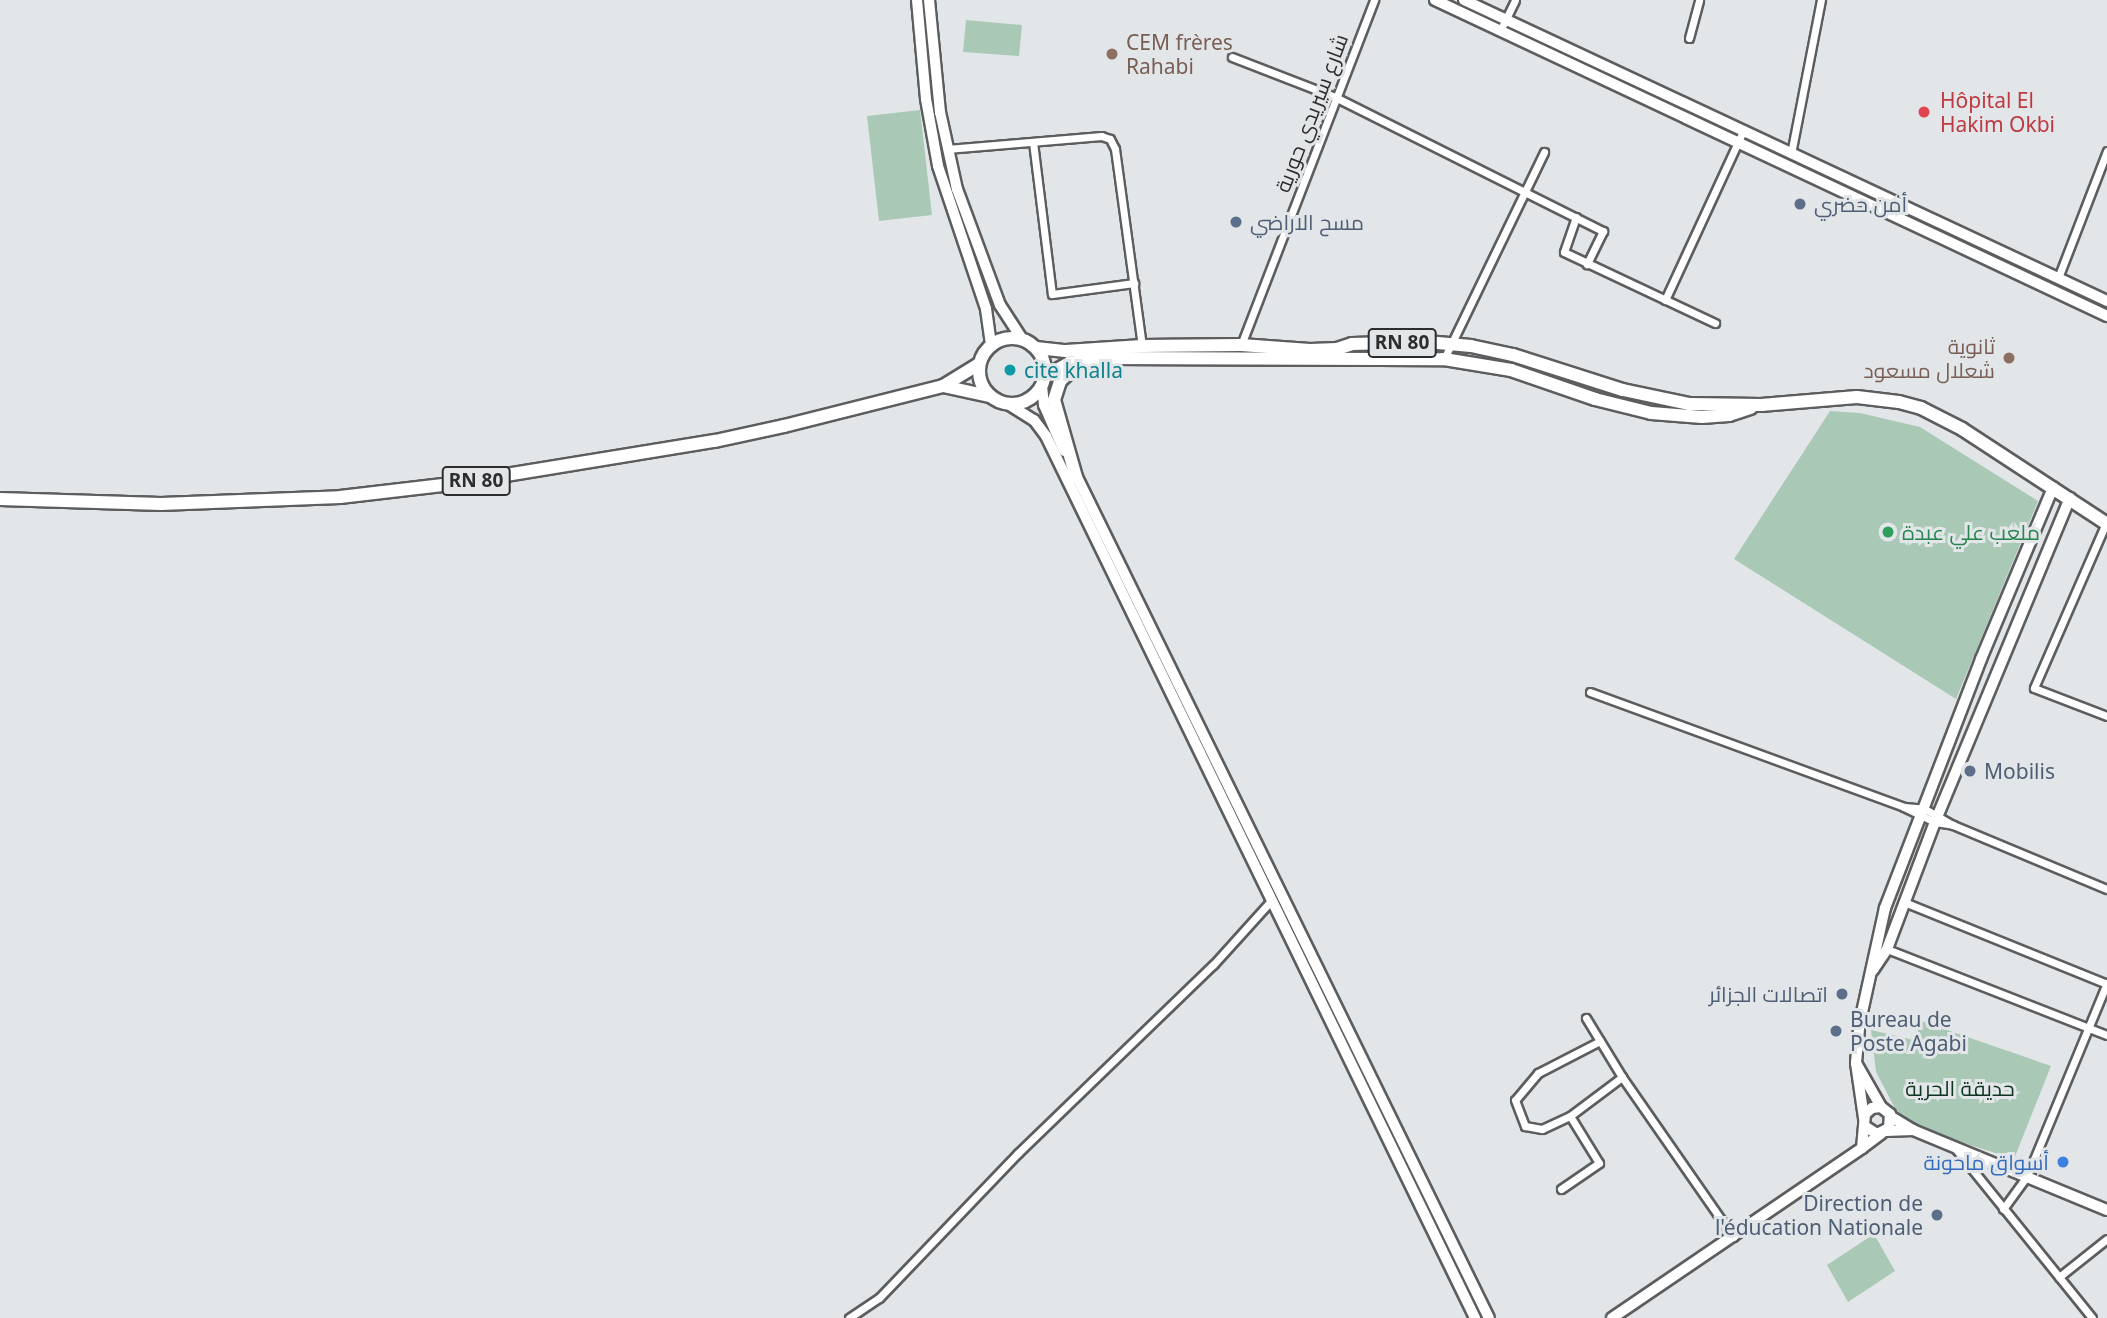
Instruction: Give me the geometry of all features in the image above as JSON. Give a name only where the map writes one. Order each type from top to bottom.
[{"type":"main road","points":[[1022,339],[1036,348],[1045,366],[1043,381],[1027,400],[1008,404],[989,396],[982,387],[979,364],[990,345],[1000,340],[1022,339]]},
{"type":"main road","name":"RN 80","points":[[1043,381],[1069,363],[1085,360],[1239,351],[1310,350],[1364,344],[1448,344],[1513,355],[1590,381],[1671,401],[1761,405],[1857,397],[1899,402],[1921,408],[1962,429],[2107,524]]},
{"type":"main road","name":"RN 80","points":[[1036,348],[1066,352],[1142,345],[1444,359],[1511,370],[1595,399],[1651,413],[1679,417],[1730,415],[1761,405]]},
{"type":"main road","points":[[1076,477],[1054,400],[1060,381],[1085,360]]},
{"type":"main road","name":"RN 80","points":[[0,499],[161,504],[340,497],[452,484],[715,441],[943,386],[979,364]]},
{"type":"main road","name":"RN 80","points":[[943,386],[989,396]]},
{"type":"street","points":[[917,0],[926,99],[938,166],[986,309],[990,345]]},
{"type":"street","points":[[929,0],[946,149],[959,197],[1000,305],[1022,339]]},
{"type":"street","name":"شارع سيريدي حورية","points":[[1239,351],[1374,0]]},
{"type":"street","points":[[1435,0],[2107,316]]},
{"type":"street","points":[[1464,0],[2107,301]]},
{"type":"street","points":[[1500,31],[1515,0]]},
{"type":"street","points":[[1689,38],[1699,0]]},
{"type":"street","points":[[1791,154],[1821,0]]},
{"type":"street","points":[[1232,57],[1335,97],[1604,231],[1587,264]]},
{"type":"street","points":[[1665,300],[1743,131]]},
{"type":"street","points":[[946,149],[1101,136],[1113,142],[1142,345]]},
{"type":"street","points":[[1033,142],[1052,294],[1134,284]]},
{"type":"street","points":[[2058,278],[2107,151]]},
{"type":"street","points":[[1444,359],[1448,344],[1544,152]]},
{"type":"street","points":[[1576,217],[1564,252],[1715,323]]},
{"type":"street","points":[[1043,381],[1047,414],[1076,477],[1489,1318]]},
{"type":"street","points":[[1008,404],[1027,414],[1046,436],[1270,902],[1475,1318]]},
{"type":"street","points":[[1913,1130],[1873,1133],[1865,1123],[1856,1063],[1859,1026],[1885,908],[1924,813],[1981,659],[2053,488]]},
{"type":"street","points":[[1871,972],[1887,949],[1936,819],[2070,498]]},
{"type":"street","points":[[2107,524],[2034,688],[2107,716]]},
{"type":"street","points":[[1590,692],[1924,813],[2107,890]]},
{"type":"street","points":[[849,1318],[878,1298],[1017,1153],[1213,965],[1270,902]]},
{"type":"street","points":[[1904,902],[2107,984],[2027,1176],[2003,1209]]},
{"type":"street","points":[[1887,949],[2107,1035]]},
{"type":"street","points":[[1586,1018],[1622,1077],[1733,1237]]},
{"type":"street","points":[[1600,1041],[1538,1073],[1515,1100],[1525,1126],[1542,1129],[1570,1116],[1622,1077]]},
{"type":"street","points":[[1856,1063],[1881,1107],[1891,1117],[1913,1130],[2107,1210]]},
{"type":"street","points":[[1861,1149],[1868,1110],[1881,1107]]},
{"type":"street","points":[[1561,1189],[1599,1163],[1570,1116]]},
{"type":"street","points":[[1612,1318],[1861,1149],[1884,1132],[1891,1117]]},
{"type":"street","points":[[1954,1147],[2092,1318]]},
{"type":"street","points":[[2059,1277],[2107,1239]]},
{"type":"green space","points":[[966,20],[1022,25],[1019,56],[963,52]]},
{"type":"green space","points":[[920,110],[932,215],[879,221],[867,116]]},
{"type":"green space","name":"ملعب علي عبدة","points":[[1830,411],[1860,413],[1920,427],[2038,501],[1956,699],[1734,559]]},
{"type":"green space","name":"حديقة الحرية","points":[[1921,1021],[2051,1066],[2014,1159],[1939,1135],[1917,1126],[1897,1112],[1876,1072],[1871,1030],[1913,1040]]},
{"type":"green space","points":[[1874,1234],[1895,1271],[1848,1302],[1827,1265]]},
{"type":"place","name":"CEM frères Rahabi","points":[[1112,54]]},
{"type":"place","name":"Hôpital El Hakim Okbi","points":[[1924,112]]},
{"type":"place","name":"أمن حضري","points":[[1800,204]]},
{"type":"place","name":"مسح الاراضي","points":[[1236,222]]},
{"type":"place","name":"ثانوية شعلال مسعود","points":[[2009,358]]},
{"type":"place","name":"cite khalla","points":[[1010,370]]},
{"type":"place","name":"ملعب علي عبدة","points":[[1888,532]]},
{"type":"place","name":"Mobilis","points":[[1970,771]]},
{"type":"place","name":"اتصالات الجزائر","points":[[1842,994]]},
{"type":"place","name":"Bureau de Poste Agabi","points":[[1836,1031]]},
{"type":"place","name":"أسواق ماحونة","points":[[2063,1162]]},
{"type":"place","name":"Direction de l'éducation Nationale","points":[[1937,1215]]}]
